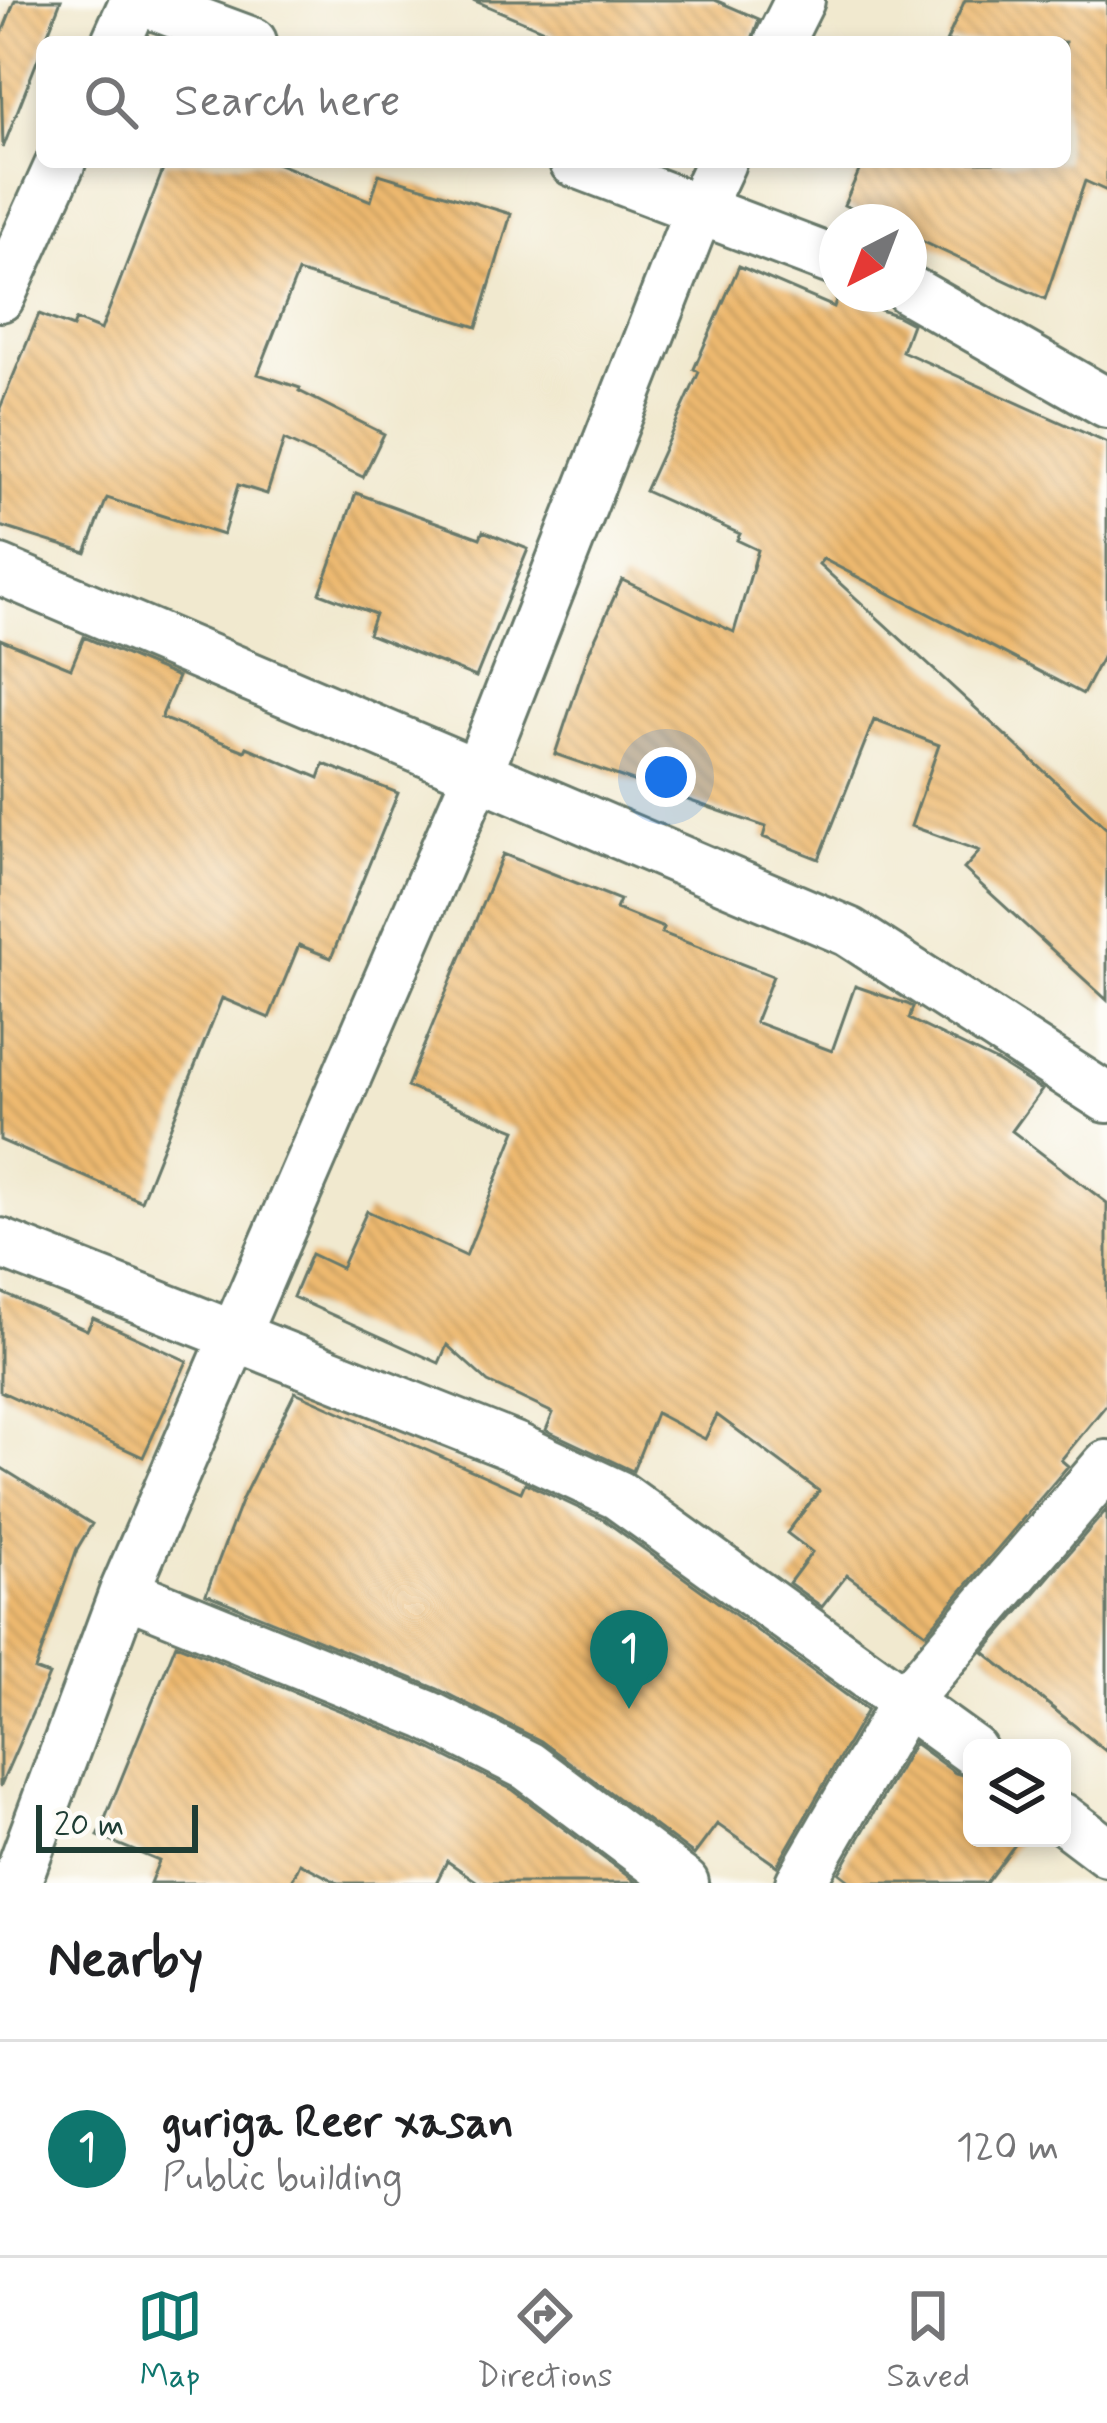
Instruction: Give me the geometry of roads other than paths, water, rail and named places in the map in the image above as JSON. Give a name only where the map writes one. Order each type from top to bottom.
[{"type":"street","points":[[119,36],[137,0],[236,36]]},
{"type":"street","points":[[782,36],[800,0]]},
{"type":"street","points":[[0,297],[58,168]]},
{"type":"street","points":[[590,168],[819,255]]},
{"type":"street","points":[[0,1880],[12,1883],[124,1592],[477,775],[718,168]]},
{"type":"street","points":[[927,300],[1107,403]]},
{"type":"street","points":[[0,569],[849,932],[1107,1098]]},
{"type":"street","points":[[0,1243],[515,1447],[618,1495],[963,1743]]},
{"type":"street","points":[[800,1883],[906,1700],[1104,1474]]},
{"type":"street","points":[[124,1592],[427,1715],[528,1766],[684,1883]]},
{"type":"street","points":[[1071,1825],[1107,1852]]},
{"type":"place","name":"guriga Reer xasan","points":[[629,1709]]}]
